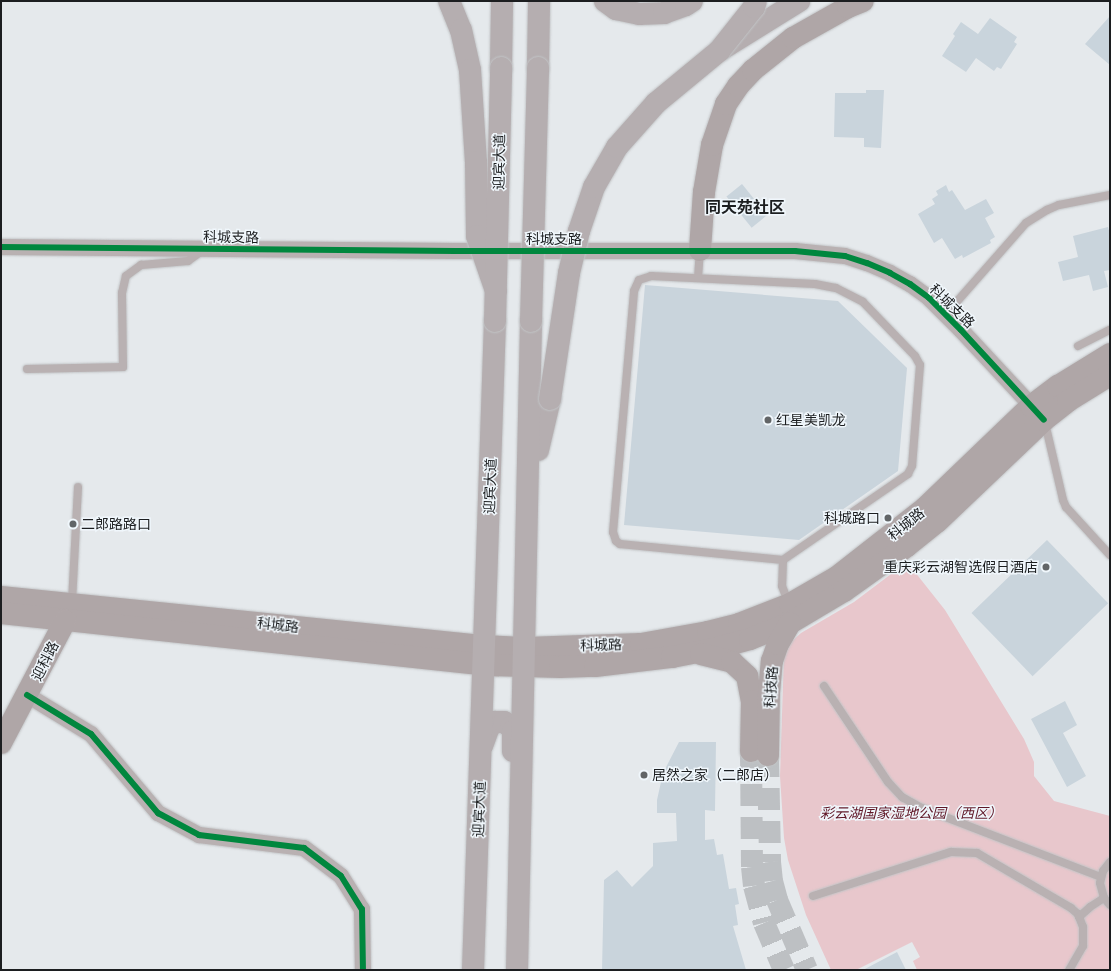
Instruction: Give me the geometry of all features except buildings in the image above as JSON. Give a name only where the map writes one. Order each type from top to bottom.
[{"type":"highway","points":[[449,1],[461,30],[470,70],[476,162],[477,236],[496,292]]},
{"type":"highway","name":"迎宾大道","points":[[473,970],[496,292],[502,1]]},
{"type":"highway","points":[[517,970],[539,1]]},
{"type":"highway","points":[[605,1],[616,9],[639,14],[664,13],[686,5],[692,1]]},
{"type":"highway","points":[[719,51],[754,7],[756,1]]},
{"type":"highway","points":[[528,494],[550,399],[569,274],[579,231],[594,187],[618,147],[656,103],[719,51],[799,1]]},
{"type":"highway","points":[[481,749],[487,732],[492,724],[495,722],[504,722],[511,727],[513,734],[513,827],[520,866]]},
{"type":"main road","points":[[700,250],[704,192],[712,145],[726,104],[738,86],[753,70],[793,38],[863,1]]},
{"type":"main road","name":"科城路","points":[[1,613],[69,613],[484,656],[524,657],[595,666],[672,657],[696,652],[750,639],[790,614],[897,532],[1038,413],[1077,374],[1110,354]]},
{"type":"main road","name":"科城路","points":[[1038,413],[1068,401],[1110,375]]},
{"type":"main road","name":"科城路","points":[[1,597],[69,613]]},
{"type":"main road","name":"迎科路","points":[[1,743],[69,613]]},
{"type":"main road","name":"科城路","points":[[524,657],[674,639],[790,614]]},
{"type":"main road","name":"科技路","points":[[696,652],[732,662],[737,665],[747,676],[760,753],[772,661],[790,614]]},
{"type":"street","name":"科城支路","points":[[1,247],[455,252],[700,250],[795,251],[845,256],[867,263],[910,284],[946,314],[1038,413]]},
{"type":"street","points":[[27,695],[91,734],[158,813],[199,835],[304,848],[341,876],[362,909],[363,970]]},
{"type":"lane","points":[[946,314],[1026,223],[1047,210],[1060,205],[1110,195]]},
{"type":"lane","points":[[27,369],[123,367],[122,293],[126,276],[141,265],[188,261],[206,249]]},
{"type":"lane","points":[[698,278],[700,250]]},
{"type":"lane","points":[[651,276],[815,284],[836,288],[862,302],[915,356],[920,365],[912,466],[908,474],[783,560],[620,544],[614,537],[613,532],[636,285],[645,277],[651,276]]},
{"type":"lane","points":[[1078,346],[1110,330]]},
{"type":"lane","points":[[1038,413],[1066,506],[1110,555]]},
{"type":"lane","points":[[69,613],[78,488]]},
{"type":"lane","points":[[783,560],[782,586],[790,614]]},
{"type":"lane","points":[[824,686],[888,782],[902,797],[922,808],[1101,876]]},
{"type":"lane","points":[[813,896],[951,852],[968,851],[984,856],[1072,908],[1079,917],[1083,927],[1083,946],[1069,970]]},
{"type":"lane","points":[[1110,862],[1101,876],[1100,889],[1104,898],[1110,905]]},
{"type":"lane","points":[[1079,917],[1090,907],[1104,898]]},
{"type":"green space","name":"彩云湖国家湿地公园（西区）","points":[[907,562],[945,610],[1024,739],[1034,762],[1034,776],[1054,801],[1110,816],[1110,970],[917,970],[913,961],[920,957],[912,942],[856,970],[831,970],[806,915],[788,860],[784,838],[780,776],[784,654],[791,642],[801,633],[854,602]]},
{"type":"tunnel","points":[[751,751],[752,867],[754,886],[764,923],[784,970]]},
{"type":"tunnel","points":[[768,755],[770,862],[772,881],[777,900],[807,970]]},
{"type":"cycle path","points":[[1,247],[455,251],[795,251],[845,256],[867,263],[890,273],[910,284],[929,298],[961,330],[1044,420]]},
{"type":"cycle path","points":[[27,695],[91,734],[158,813],[199,835],[304,848],[341,876],[362,909],[363,970]]},
{"type":"place","name":"红星美凯龙","points":[[768,420]]},
{"type":"place","name":"科城路口","points":[[888,518]]},
{"type":"place","name":"二郎路路口","points":[[73,524]]},
{"type":"place","name":"重庆彩云湖智选假日酒店","points":[[1046,567]]},
{"type":"place","name":"居然之家（二郎店）","points":[[644,775]]},
{"type":"district","name":"同天苑社区","points":[[745,207]]}]
